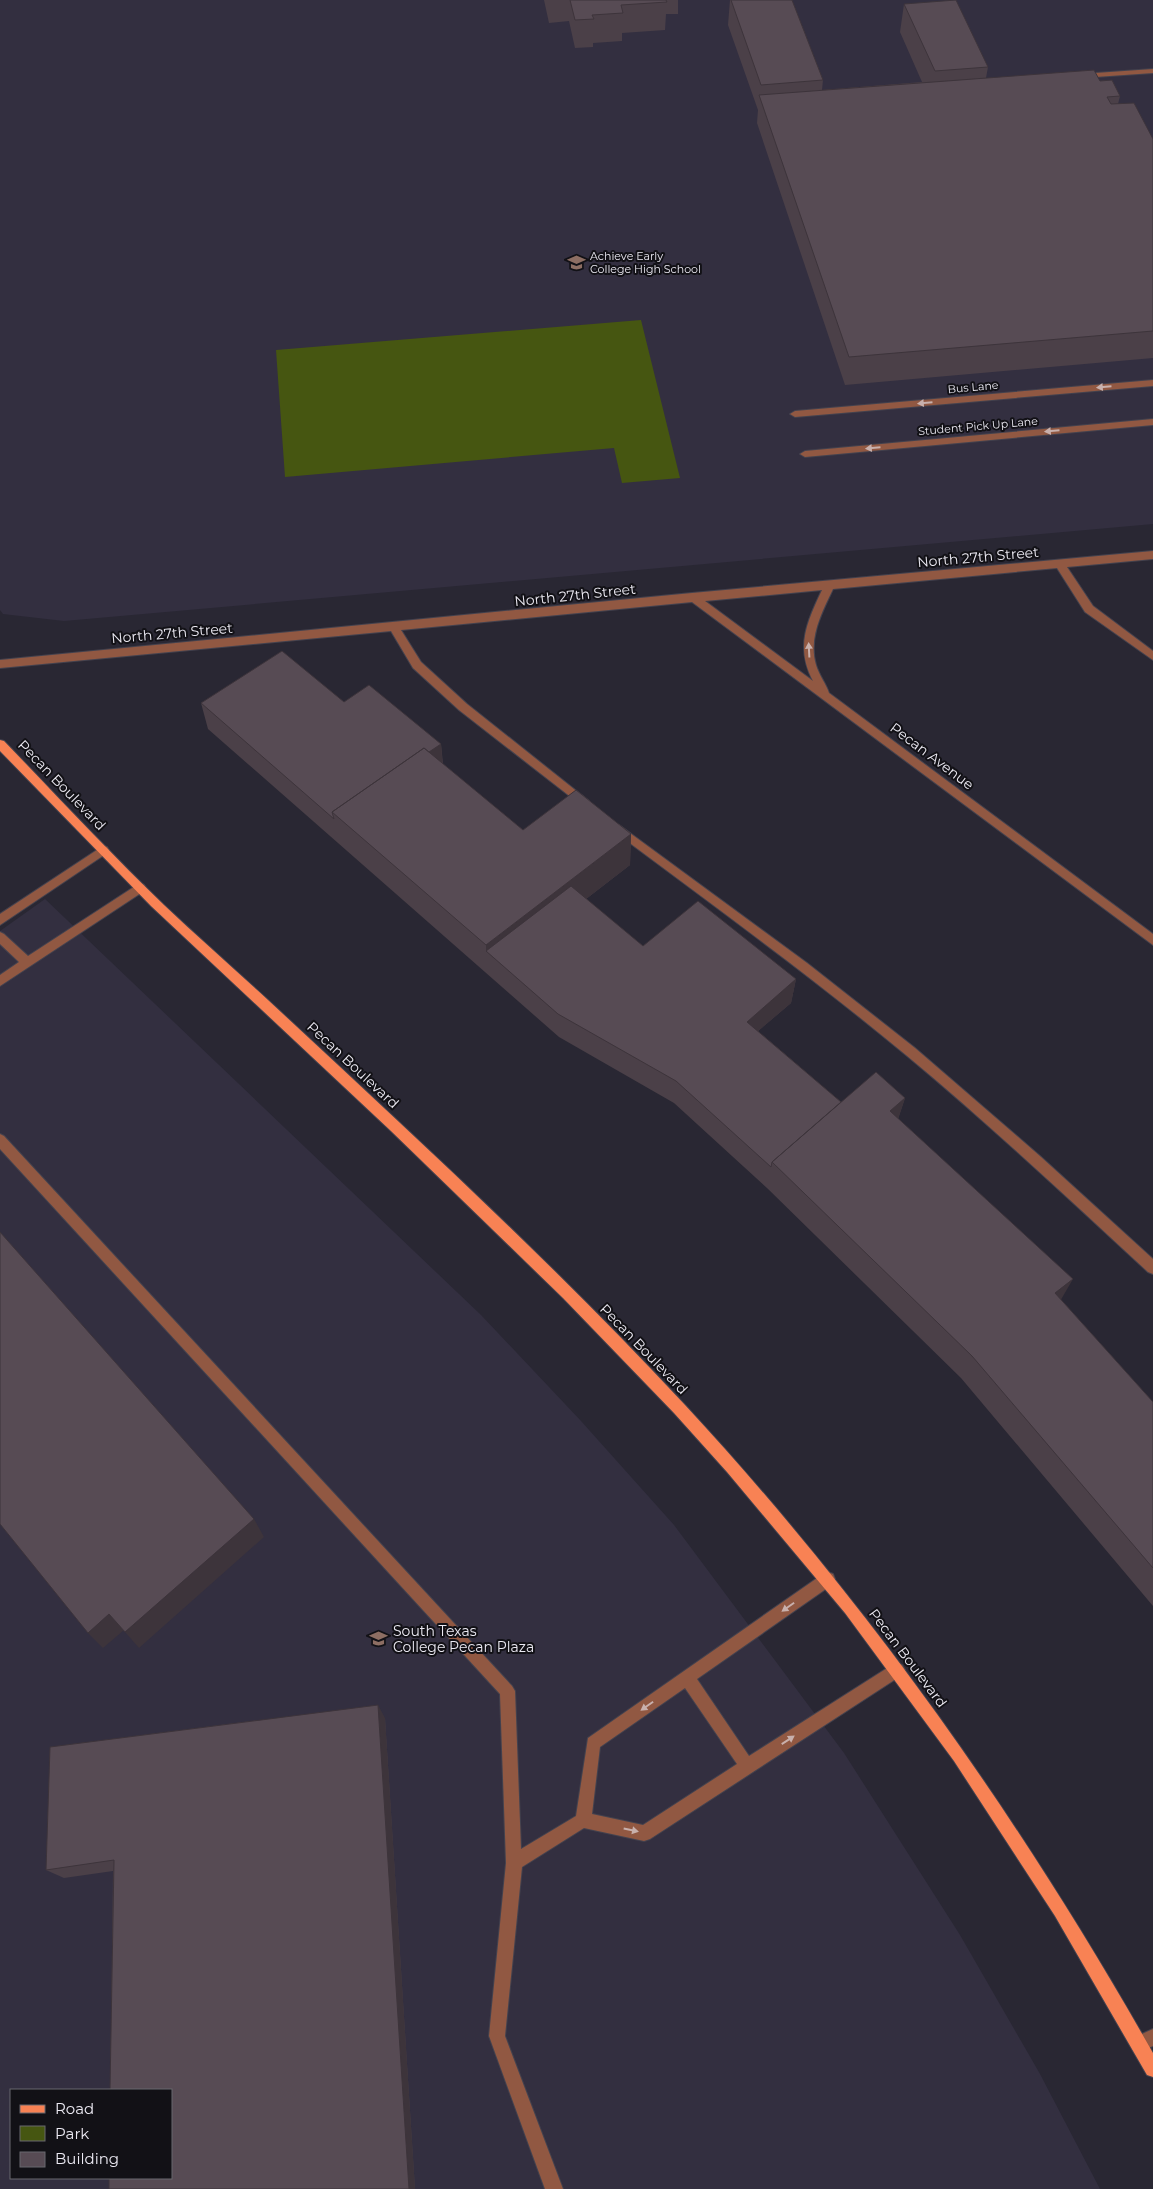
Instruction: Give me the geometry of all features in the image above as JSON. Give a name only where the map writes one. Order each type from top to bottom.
[{"type":"main road","name":"Pecan Boulevard","points":[[0,744],[140,888],[424,1154],[563,1289],[732,1466],[828,1579],[957,1753],[1146,2040],[1153,2069]]},
{"type":"street","points":[[1069,77],[1153,71]]},
{"type":"street","name":"Bus Lane","points":[[794,414],[1153,383]]},
{"type":"street","name":"Student Pick Up Lane","points":[[805,454],[1153,422]]},
{"type":"street","name":"North 27th Street","points":[[0,664],[394,627],[692,596],[1153,555]]},
{"type":"street","points":[[1059,563],[1090,608],[1153,656]]},
{"type":"street","points":[[826,696],[810,662],[808,644],[809,633],[830,584]]},
{"type":"street","name":"Pecan Avenue","points":[[692,596],[1153,940]]},
{"type":"street","points":[[394,627],[418,665],[437,683],[471,713],[592,808]]},
{"type":"street","points":[[607,820],[803,966],[910,1052],[1036,1161],[1153,1268]]},
{"type":"street","points":[[0,920],[102,850]]},
{"type":"street","points":[[0,981],[140,888]]},
{"type":"street","points":[[0,937],[27,963]]},
{"type":"street","points":[[0,1140],[507,1691],[514,1863],[497,2036],[554,2189]]},
{"type":"street","points":[[583,1820],[593,1743],[828,1579]]},
{"type":"street","points":[[514,1863],[583,1820],[644,1833],[897,1670]]},
{"type":"street","points":[[687,1678],[747,1766]]},
{"type":"shaded area","name":"Achieve Early College High School","points":[[0,0],[1153,0],[1153,524],[64,621],[3,614],[0,610]]},
{"type":"shaded area","name":"South Texas College Pecan Plaza","points":[[45,899],[481,1315],[581,1421],[674,1525],[844,1753],[960,1935],[1040,2074],[1100,2189],[0,2189],[0,931]]},
{"type":"green space","points":[[641,320],[680,478],[622,483],[614,448],[285,477],[276,350]]},
{"type":"building","points":[[570,0],[666,0],[667,2],[621,5],[623,13],[592,15],[594,19],[575,20]]},
{"type":"building","points":[[731,0],[792,0],[823,80],[761,85]]},
{"type":"building","points":[[956,0],[988,67],[935,71],[904,4]]},
{"type":"building","points":[[1094,70],[1100,81],[1112,80],[1120,96],[1107,97],[1111,104],[1134,103],[1153,139],[1153,331],[849,357],[759,95]]},
{"type":"building","points":[[282,651],[344,702],[369,685],[441,744],[429,752],[424,748],[332,812],[334,819],[201,703]]},
{"type":"building","points":[[424,748],[523,830],[576,790],[631,834],[486,945],[332,812]]},
{"type":"building","points":[[571,886],[643,946],[698,901],[796,979],[747,1022],[841,1102],[772,1162],[771,1167],[676,1081],[558,1014],[486,951]]},
{"type":"building","points":[[876,1072],[905,1098],[890,1111],[1073,1279],[1055,1293],[1153,1402],[1153,1568],[972,1356],[772,1162]]},
{"type":"building","points":[[0,1232],[254,1519],[125,1632],[109,1614],[88,1633],[0,1524]]},
{"type":"building","points":[[378,1705],[409,2189],[109,2189],[109,2179],[172,2179],[172,2089],[110,2089],[114,1860],[46,1870],[50,1747]]},
{"type":"place","name":"Achieve Early College High School","points":[[576,262]]},
{"type":"place","name":"South Texas College Pecan Plaza","points":[[379,1639]]}]
